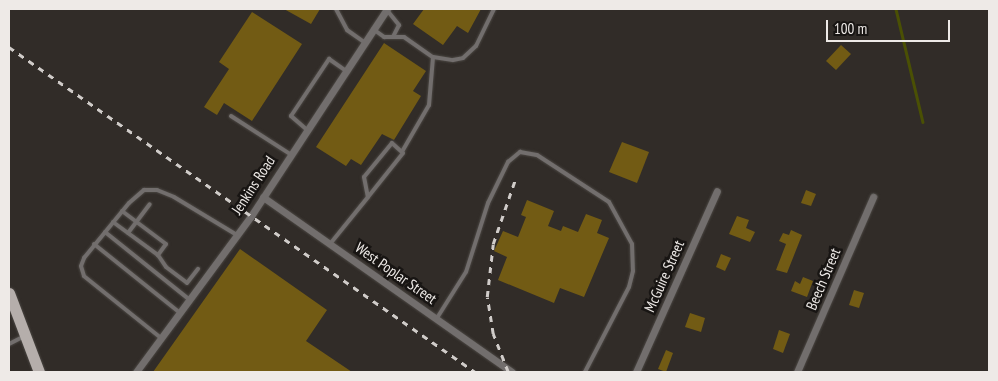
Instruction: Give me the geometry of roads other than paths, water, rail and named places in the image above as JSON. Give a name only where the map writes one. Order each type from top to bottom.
[{"type":"main road","points":[[9,295],[27,334],[39,372]]},
{"type":"street","name":"Jenkins Road","points":[[136,372],[264,197],[306,129],[387,9]]},
{"type":"street","name":"McGuire Street","points":[[636,372],[718,191]]},
{"type":"street","name":"West Poplar Street","points":[[264,197],[512,372]]},
{"type":"street","name":"Beech Street","points":[[797,372],[873,197]]},
{"type":"lane","points":[[336,9],[347,30],[364,42]]},
{"type":"lane","points":[[387,9],[399,25],[393,37]]},
{"type":"lane","points":[[373,29],[384,37],[404,37],[433,57],[462,58],[476,46],[494,9]]},
{"type":"lane","points":[[330,244],[403,150],[429,105],[433,57]]},
{"type":"lane","points":[[306,129],[291,116],[330,59],[345,70]]},
{"type":"lane","points":[[231,116],[290,154]]},
{"type":"lane","points":[[368,197],[364,177],[384,150],[391,142],[403,150]]},
{"type":"lane","points":[[437,318],[466,272],[488,203],[508,162],[520,152],[537,155],[609,202],[632,244],[633,271],[629,287],[585,372]]},
{"type":"lane","points":[[161,338],[84,276],[81,266],[94,244],[122,211],[144,190],[157,190],[205,214],[237,235]]},
{"type":"lane","points":[[128,233],[150,204]]},
{"type":"lane","points":[[122,211],[166,244],[158,255]]},
{"type":"lane","points":[[113,222],[158,255],[166,268],[187,283],[198,269]]},
{"type":"lane","points":[[105,232],[190,300]]},
{"type":"lane","points":[[94,244],[180,314]]},
{"type":"lane","points":[[9,344],[27,334]]},
{"type":"waterway","points":[[896,9],[923,122]]},
{"type":"railway","points":[[9,47],[475,372]]},
{"type":"railway","points":[[508,372],[493,334],[487,297],[493,244],[515,180]]}]
